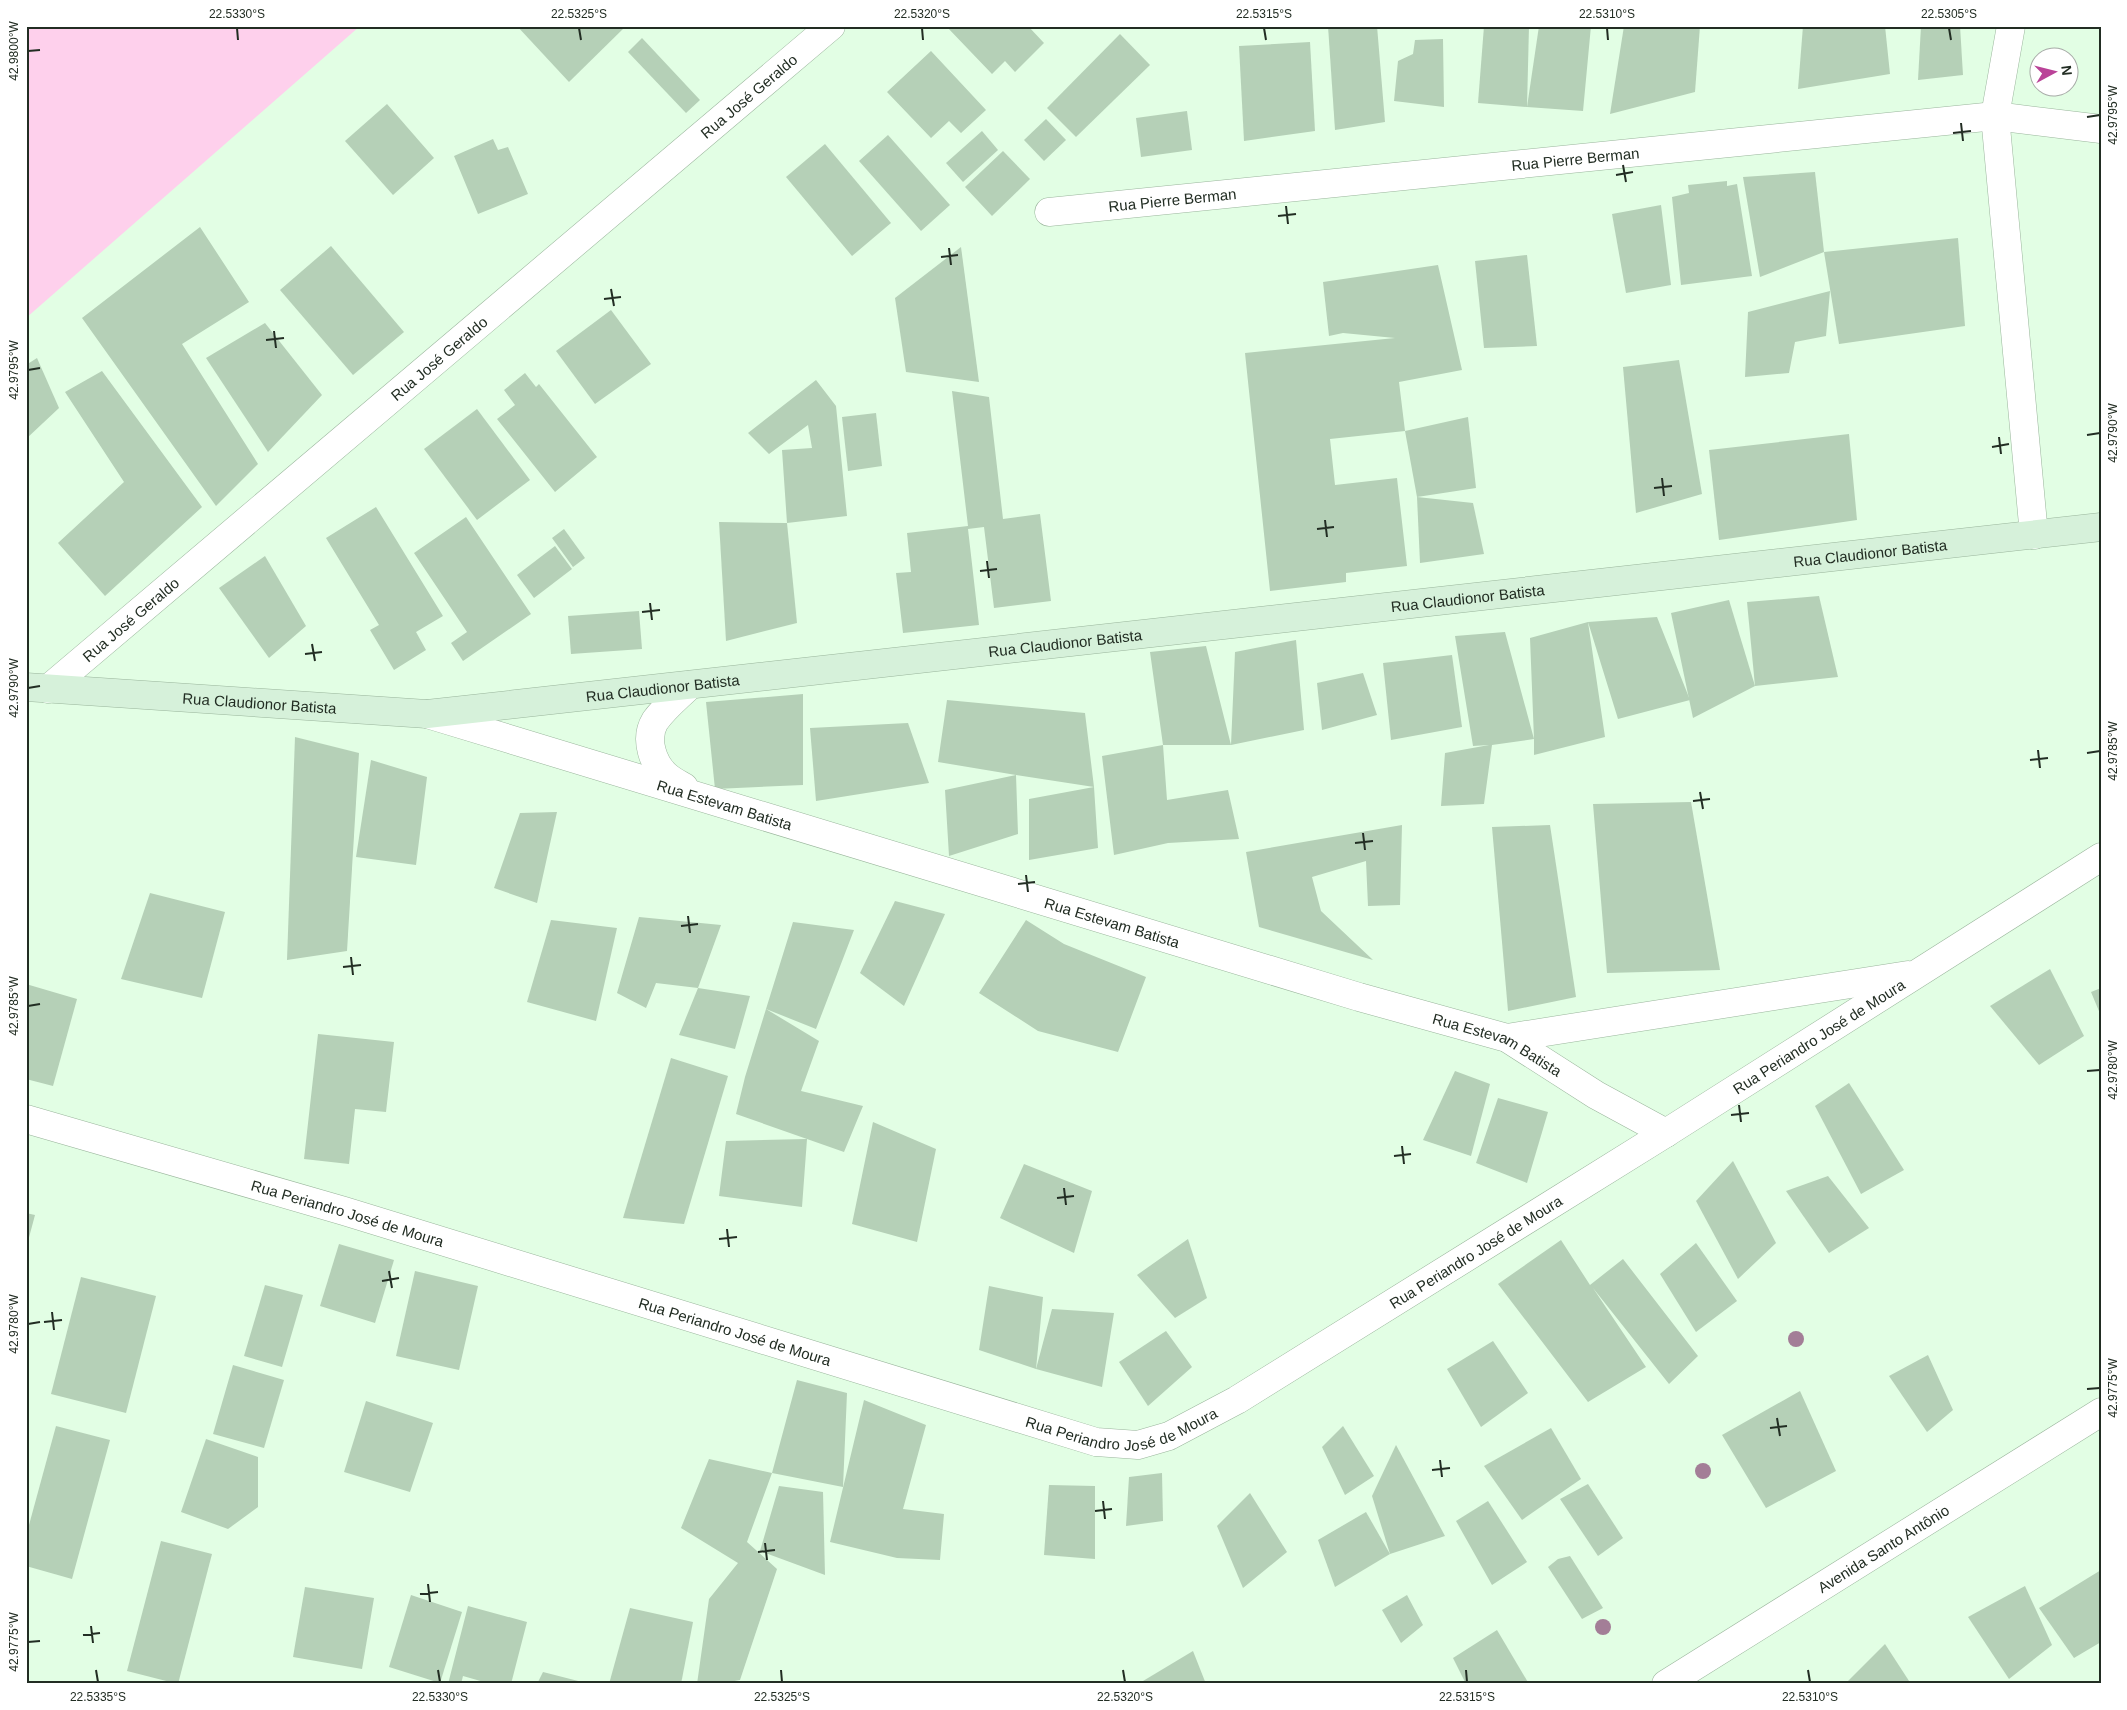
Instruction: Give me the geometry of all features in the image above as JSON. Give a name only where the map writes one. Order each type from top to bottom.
[{"type":"main road","name":"Rua Claudionor Batista","points":[[37,688],[426,714],[2101,527]]},
{"type":"street","name":"Rua José Geraldo","points":[[37,688],[831,26]]},
{"type":"street","points":[[2011,26],[1995,116],[2034,535]]},
{"type":"street","name":"Rua Pierre Berman","points":[[1049,212],[1995,116],[2101,129]]},
{"type":"street","points":[[690,685],[664,710],[654,724],[650,736],[651,750],[667,776],[698,796]]},
{"type":"street","name":"Rua Estevam Batista","points":[[426,714],[1349,994],[1507,1038],[1596,1095],[1666,1133]]},
{"type":"street","name":"Rua Periandro José de Moura","points":[[26,1119],[344,1211],[1096,1442],[1138,1445],[1169,1436],[1237,1400],[1666,1133],[2101,856]]},
{"type":"street","points":[[1507,1038],[1918,974]]},
{"type":"street","name":"Avenida Santo Antônio","points":[[1666,1684],[2101,1412]]},
{"type":"shaded area","points":[[26,26],[360,26],[26,318]]},
{"type":"building","points":[[517,26],[626,26],[569,82]]},
{"type":"building","points":[[946,26],[1028,26],[1044,43],[1015,72],[1005,61],[992,74]]},
{"type":"building","points":[[1328,26],[1377,26],[1385,122],[1335,130]]},
{"type":"building","points":[[1484,26],[1529,26],[1527,107],[1478,103]]},
{"type":"building","points":[[1539,26],[1591,26],[1583,111],[1527,107]]},
{"type":"building","points":[[1624,26],[1700,26],[1695,92],[1610,114]]},
{"type":"building","points":[[1803,26],[1885,26],[1890,74],[1798,89]]},
{"type":"building","points":[[1921,26],[1960,26],[1963,75],[1918,80]]},
{"type":"building","points":[[1120,34],[1150,65],[1076,137],[1047,108]]},
{"type":"building","points":[[642,38],[700,100],[686,113],[628,52]]},
{"type":"building","points":[[1443,39],[1444,107],[1394,101],[1398,61],[1413,54],[1415,40]]},
{"type":"building","points":[[1310,42],[1315,131],[1244,141],[1239,46]]},
{"type":"building","points":[[931,51],[986,110],[961,133],[949,121],[931,138],[887,92]]},
{"type":"building","points":[[387,104],[434,158],[393,195],[345,141]]},
{"type":"building","points":[[1187,111],[1192,150],[1141,157],[1136,118]]},
{"type":"building","points":[[1046,119],[1066,140],[1044,161],[1024,140]]},
{"type":"building","points":[[982,131],[998,150],[963,182],[946,163]]},
{"type":"building","points":[[888,135],[950,205],[921,231],[859,161]]},
{"type":"building","points":[[493,139],[498,150],[508,147],[528,194],[478,214],[454,156]]},
{"type":"building","points":[[825,144],[891,223],[852,256],[786,177]]},
{"type":"building","points":[[1003,151],[1030,179],[992,216],[965,187]]},
{"type":"building","points":[[1815,172],[1824,252],[1760,277],[1743,177]]},
{"type":"building","points":[[1727,181],[1727,186],[1737,184],[1752,276],[1681,285],[1672,197],[1689,193],[1688,185]]},
{"type":"building","points":[[1661,205],[1671,285],[1626,293],[1612,214]]},
{"type":"building","points":[[200,227],[249,302],[182,344],[258,464],[216,506],[82,318]]},
{"type":"building","points":[[1958,238],[1965,326],[1839,344],[1824,252]]},
{"type":"building","points":[[331,246],[404,332],[353,375],[280,290]]},
{"type":"building","points":[[961,247],[979,382],[906,372],[895,298]]},
{"type":"building","points":[[1527,255],[1537,346],[1484,348],[1475,261]]},
{"type":"building","points":[[1438,265],[1462,370],[1399,382],[1405,431],[1330,439],[1335,485],[1397,478],[1407,566],[1346,573],[1346,582],[1270,591],[1245,353],[1395,338],[1343,333],[1329,336],[1323,282]]},
{"type":"building","points":[[1830,291],[1826,336],[1795,342],[1789,373],[1745,377],[1748,312]]},
{"type":"building","points":[[611,310],[651,364],[595,404],[556,351]]},
{"type":"building","points":[[265,323],[322,395],[268,452],[206,358]]},
{"type":"building","points":[[37,358],[59,408],[26,439],[26,365]]},
{"type":"building","points":[[1679,360],[1702,494],[1636,513],[1623,367]]},
{"type":"building","points":[[102,371],[202,507],[105,596],[58,543],[124,482],[65,392]]},
{"type":"building","points":[[525,373],[536,387],[539,384],[597,457],[555,492],[497,419],[515,405],[504,390]]},
{"type":"building","points":[[816,380],[836,406],[847,516],[787,523],[782,450],[812,448],[808,425],[769,454],[748,433]]},
{"type":"building","points":[[952,391],[989,397],[1003,519],[1040,514],[1051,601],[994,608],[984,527],[968,529],[979,625],[903,633],[896,573],[911,572],[907,533],[968,526]]},
{"type":"building","points":[[477,409],[530,480],[477,520],[424,449]]},
{"type":"building","points":[[876,413],[882,466],[848,471],[842,417]]},
{"type":"building","points":[[1468,417],[1476,488],[1417,497],[1405,431]]},
{"type":"building","points":[[1849,434],[1857,520],[1719,540],[1709,450]]},
{"type":"building","points":[[1417,497],[1473,503],[1484,554],[1420,563]]},
{"type":"building","points":[[376,507],[443,616],[416,632],[426,650],[394,670],[370,630],[379,625],[326,538]]},
{"type":"building","points":[[466,517],[531,614],[463,661],[451,643],[467,632],[414,553]]},
{"type":"building","points":[[719,522],[787,523],[797,623],[726,641]]},
{"type":"building","points":[[564,529],[585,558],[573,567],[552,538]]},
{"type":"building","points":[[555,546],[572,569],[534,598],[517,575]]},
{"type":"building","points":[[265,556],[306,626],[269,658],[219,588]]},
{"type":"building","points":[[1819,596],[1838,677],[1755,686],[1747,602]]},
{"type":"building","points":[[1729,600],[1755,686],[1693,718],[1671,613]]},
{"type":"building","points":[[639,611],[642,649],[571,654],[568,616]]},
{"type":"building","points":[[1657,617],[1690,700],[1618,719],[1588,622]]},
{"type":"building","points":[[1588,622],[1605,737],[1534,755],[1530,638]]},
{"type":"building","points":[[1505,632],[1534,739],[1492,745],[1484,804],[1441,806],[1445,753],[1489,745],[1473,746],[1455,636]]},
{"type":"building","points":[[1296,640],[1304,730],[1231,745],[1235,652]]},
{"type":"building","points":[[1206,646],[1231,745],[1163,745],[1150,652]]},
{"type":"building","points":[[1452,655],[1462,727],[1391,740],[1383,663]]},
{"type":"building","points":[[1363,673],[1377,715],[1322,730],[1317,683]]},
{"type":"building","points":[[803,694],[803,785],[715,789],[706,702]]},
{"type":"building","points":[[947,700],[1085,713],[1094,787],[938,762]]},
{"type":"building","points":[[908,723],[929,783],[816,801],[810,728]]},
{"type":"building","points":[[295,737],[359,753],[347,951],[287,960]]},
{"type":"building","points":[[1163,745],[1167,800],[1228,790],[1239,839],[1168,843],[1114,855],[1102,756]]},
{"type":"building","points":[[371,760],[427,777],[416,865],[356,857]]},
{"type":"building","points":[[1016,775],[1018,834],[949,856],[945,790]]},
{"type":"building","points":[[1094,787],[1098,848],[1029,860],[1029,799]]},
{"type":"building","points":[[1691,802],[1720,970],[1607,973],[1593,804]]},
{"type":"building","points":[[557,812],[537,903],[494,888],[520,813]]},
{"type":"building","points":[[1402,825],[1400,905],[1368,906],[1366,861],[1312,877],[1321,911],[1373,960],[1259,927],[1246,852]]},
{"type":"building","points":[[1550,825],[1576,997],[1508,1011],[1492,827]]},
{"type":"building","points":[[150,893],[225,912],[202,998],[121,979]]},
{"type":"building","points":[[895,901],[945,914],[904,1006],[860,973]]},
{"type":"building","points":[[639,917],[721,925],[698,988],[656,983],[646,1008],[617,993]]},
{"type":"building","points":[[551,920],[617,928],[596,1021],[527,1002]]},
{"type":"building","points":[[1026,920],[1064,944],[1146,977],[1118,1052],[1038,1031],[979,993]]},
{"type":"building","points":[[793,922],[854,930],[816,1029],[766,1009]]},
{"type":"building","points":[[2050,969],[2084,1036],[2039,1065],[1990,1006]]},
{"type":"building","points":[[26,984],[77,999],[53,1086],[26,1079]]},
{"type":"building","points":[[698,988],[750,996],[735,1049],[679,1035]]},
{"type":"building","points":[[2101,988],[2101,1016],[2091,992]]},
{"type":"building","points":[[766,1009],[819,1041],[801,1091],[863,1106],[844,1152],[736,1114],[745,1077]]},
{"type":"building","points":[[318,1034],[394,1042],[386,1112],[355,1109],[349,1164],[304,1159]]},
{"type":"building","points":[[671,1058],[728,1076],[684,1224],[623,1218]]},
{"type":"building","points":[[1455,1071],[1490,1084],[1471,1156],[1423,1140]]},
{"type":"building","points":[[1849,1083],[1904,1170],[1861,1194],[1815,1106]]},
{"type":"building","points":[[1498,1098],[1548,1112],[1527,1183],[1476,1163]]},
{"type":"building","points":[[873,1122],[936,1149],[917,1242],[852,1224]]},
{"type":"building","points":[[807,1139],[802,1207],[719,1196],[726,1141]]},
{"type":"building","points":[[1733,1161],[1776,1243],[1738,1279],[1696,1201]]},
{"type":"building","points":[[1024,1164],[1092,1191],[1074,1253],[1000,1218]]},
{"type":"building","points":[[1828,1176],[1869,1228],[1829,1253],[1786,1191]]},
{"type":"building","points":[[26,1213],[35,1215],[27,1245],[26,1245]]},
{"type":"building","points":[[1188,1239],[1207,1298],[1175,1318],[1137,1275]]},
{"type":"building","points":[[1561,1240],[1590,1285],[1623,1259],[1698,1356],[1669,1384],[1593,1288],[1646,1367],[1588,1402],[1498,1284]]},
{"type":"building","points":[[1696,1243],[1737,1301],[1696,1332],[1660,1274]]},
{"type":"building","points":[[339,1244],[394,1260],[375,1323],[320,1306]]},
{"type":"building","points":[[415,1271],[478,1286],[459,1370],[396,1356]]},
{"type":"building","points":[[81,1277],[156,1296],[126,1413],[51,1394]]},
{"type":"building","points":[[265,1285],[303,1295],[282,1367],[244,1356]]},
{"type":"building","points":[[989,1286],[1043,1297],[1036,1369],[979,1350]]},
{"type":"building","points":[[1052,1309],[1114,1313],[1102,1387],[1036,1369]]},
{"type":"building","points":[[1166,1331],[1192,1367],[1148,1406],[1119,1362]]},
{"type":"building","points":[[1493,1341],[1528,1393],[1481,1427],[1447,1369]]},
{"type":"building","points":[[1928,1355],[1953,1410],[1927,1432],[1889,1376]]},
{"type":"building","points":[[233,1365],[284,1380],[264,1448],[213,1434]]},
{"type":"building","points":[[797,1380],[847,1393],[843,1487],[772,1473]]},
{"type":"building","points":[[1800,1391],[1836,1471],[1766,1508],[1722,1435]]},
{"type":"building","points":[[864,1400],[926,1425],[903,1509],[944,1514],[940,1560],[897,1558],[830,1542]]},
{"type":"building","points":[[366,1401],[433,1423],[410,1492],[344,1472]]},
{"type":"building","points":[[56,1426],[110,1440],[72,1579],[26,1566],[26,1536]]},
{"type":"building","points":[[1343,1426],[1374,1476],[1345,1495],[1322,1447]]},
{"type":"building","points":[[1551,1428],[1581,1479],[1522,1520],[1484,1466]]},
{"type":"building","points":[[206,1439],[258,1457],[258,1507],[228,1529],[181,1512]]},
{"type":"building","points":[[1396,1445],[1445,1536],[1390,1554],[1372,1496]]},
{"type":"building","points":[[709,1459],[772,1473],[747,1542],[777,1569],[740,1680],[718,1684],[697,1684],[709,1599],[738,1563],[681,1528]]},
{"type":"building","points":[[1162,1473],[1163,1521],[1126,1526],[1129,1477]]},
{"type":"building","points":[[1588,1484],[1623,1538],[1598,1556],[1560,1499]]},
{"type":"building","points":[[1049,1485],[1095,1486],[1095,1559],[1044,1555]]},
{"type":"building","points":[[779,1486],[823,1492],[825,1575],[760,1551]]},
{"type":"building","points":[[1250,1493],[1287,1552],[1243,1588],[1217,1526]]},
{"type":"building","points":[[1488,1501],[1527,1562],[1492,1585],[1456,1521]]},
{"type":"building","points":[[1366,1512],[1390,1554],[1335,1587],[1318,1540]]},
{"type":"building","points":[[161,1541],[212,1554],[178,1684],[127,1671]]},
{"type":"building","points":[[1570,1556],[1603,1608],[1582,1619],[1548,1567],[1558,1559]]},
{"type":"building","points":[[2101,1570],[2101,1642],[2074,1658],[2039,1608]]},
{"type":"building","points":[[2025,1586],[2052,1645],[2009,1679],[1968,1617]]},
{"type":"building","points":[[305,1587],[374,1598],[362,1669],[293,1657]]},
{"type":"building","points":[[411,1595],[462,1612],[440,1683],[389,1667]]},
{"type":"building","points":[[1407,1595],[1423,1625],[1401,1643],[1382,1610]]},
{"type":"building","points":[[468,1606],[527,1622],[511,1684],[491,1684],[463,1676],[461,1684],[448,1684]]},
{"type":"building","points":[[630,1608],[693,1622],[681,1684],[609,1684]]},
{"type":"building","points":[[1497,1630],[1529,1684],[1466,1684],[1453,1658]]},
{"type":"building","points":[[1885,1644],[1911,1684],[1845,1684]]},
{"type":"building","points":[[1193,1651],[1206,1684],[1138,1684]]},
{"type":"building","points":[[543,1672],[586,1683],[586,1684],[537,1684]]}]
